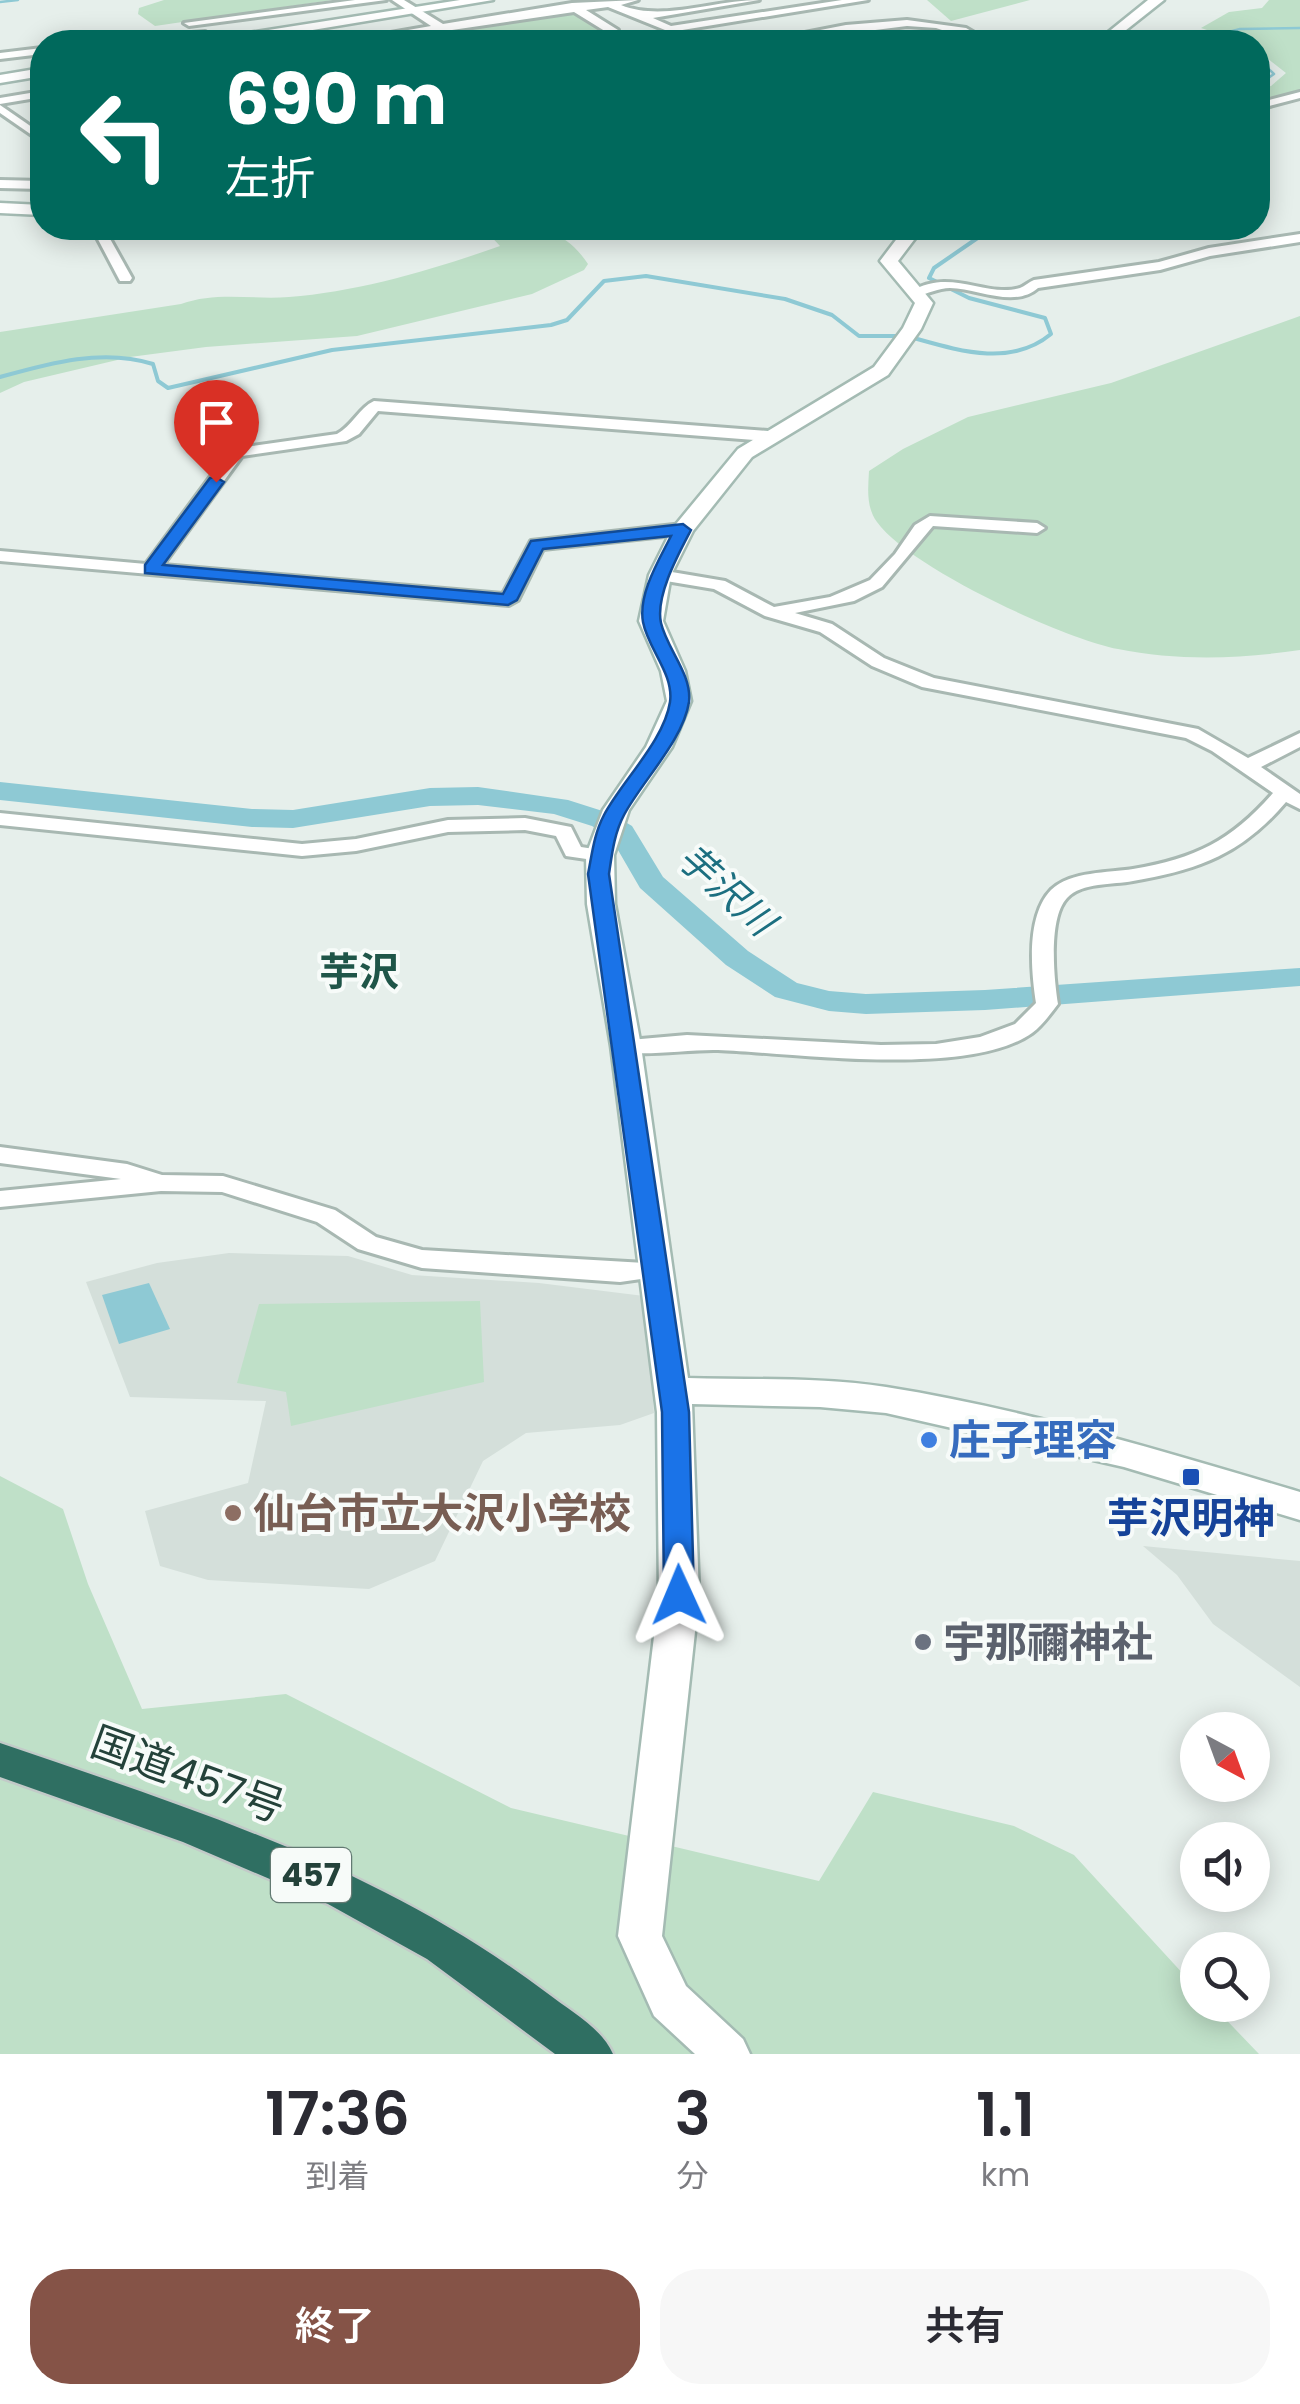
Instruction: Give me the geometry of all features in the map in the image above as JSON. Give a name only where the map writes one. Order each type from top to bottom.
[{"type":"highway","name":"国道457号","points":[[0,1760],[274,1857],[392,1915],[497,1982],[590,2054]]},
{"type":"street","points":[[197,30],[189,23],[381,0]]},
{"type":"street","points":[[396,0],[444,30]]},
{"type":"street","points":[[292,30],[486,0]]},
{"type":"street","points":[[561,0],[611,30]]},
{"type":"street","points":[[420,30],[633,0]]},
{"type":"street","points":[[640,16],[754,0]]},
{"type":"street","points":[[609,4],[670,29],[822,2],[862,0]]},
{"type":"street","points":[[1118,30],[1157,0]]},
{"type":"street","points":[[857,30],[914,21],[953,30]]},
{"type":"street","points":[[0,56],[30,52]]},
{"type":"street","points":[[0,79],[30,74]]},
{"type":"street","points":[[1270,103],[1300,94]]},
{"type":"street","points":[[0,105],[30,97]]},
{"type":"street","points":[[0,105],[30,130]]},
{"type":"street","points":[[0,124],[30,119]]},
{"type":"street","points":[[4,181],[30,184]]},
{"type":"street","points":[[0,208],[30,209]]},
{"type":"street","points":[[923,290],[947,285],[1025,292],[1034,284],[1160,266],[1210,252],[1300,238]]},
{"type":"street","points":[[105,240],[126,278]]},
{"type":"street","points":[[727,2054],[670,2000],[640,1936],[679,1595],[672,1391],[626,1046],[601,904],[607,834],[660,747],[680,701],[673,670],[651,621],[660,576],[683,530],[730,470],[768,436],[881,371],[924,303],[923,290],[889,262],[905,240]]},
{"type":"street","points":[[151,569],[237,452],[340,438],[354,432],[374,406],[768,436]]},
{"type":"street","points":[[771,612],[830,602],[875,587],[904,554],[918,529],[930,521],[1037,528]]},
{"type":"street","points":[[0,556],[508,600],[537,545],[683,530]]},
{"type":"street","points":[[626,1046],[688,1042],[909,1053],[1002,1039],[1031,1022],[1045,994],[1048,914],[1061,892],[1081,883],[1134,875],[1204,856],[1250,831],[1292,798],[1204,738],[1180,730],[929,683],[878,662],[826,628],[771,612],[705,580],[660,576]]},
{"type":"street","points":[[1248,766],[1300,740]]},
{"type":"street","points":[[0,820],[302,850],[356,845],[448,826],[525,824],[557,828],[564,832],[573,852],[607,834]]},
{"type":"street","points":[[0,1155],[128,1172],[160,1183]]},
{"type":"street","points":[[0,1199],[160,1183],[223,1184],[326,1216],[367,1243],[422,1259],[620,1273],[654,1270]]},
{"type":"street","points":[[672,1391],[820,1394],[886,1400],[1124,1453],[1300,1506]]},
{"type":"shaded area","name":"仙台市立大沢小学校","points":[[229,1253],[348,1256],[412,1275],[539,1283],[644,1296],[654,1413],[620,1425],[526,1433],[483,1461],[435,1561],[369,1589],[208,1580],[160,1566],[145,1511],[248,1483],[266,1401],[130,1397],[86,1282],[157,1263]]},
{"type":"shaded area","points":[[1143,1546],[1300,1561],[1300,1687],[1213,1624],[1177,1575]]},
{"type":"green space","points":[[164,0],[333,0],[155,26],[138,14],[139,8]]},
{"type":"green space","points":[[927,0],[1030,0],[951,21]]},
{"type":"green space","points":[[1269,0],[1300,0],[1300,93],[1270,109],[1270,86],[1286,73],[1270,60],[1270,30],[1201,28],[1229,12],[1262,8]]},
{"type":"green space","points":[[571,12],[602,30],[459,30]]},
{"type":"green space","points":[[494,240],[564,240],[588,264],[584,270],[532,294],[357,336],[130,357],[24,382],[0,393],[0,332],[208,298],[289,297],[369,285],[500,246]]},
{"type":"green space","points":[[1300,316],[1300,650],[1186,657],[1140,653],[1093,642],[1026,616],[953,579],[895,540],[873,516],[868,498],[869,471],[903,449],[968,417],[1111,383]]},
{"type":"green space","points":[[480,1301],[484,1382],[291,1426],[286,1392],[237,1383],[259,1304]]},
{"type":"green space","points":[[0,1476],[63,1509],[88,1584],[142,1709],[286,1694],[511,1808],[819,1881],[873,1792],[1014,1826],[1074,1855],[1180,1970],[1180,2022],[1228,2022],[1259,2054],[0,2054]]},
{"type":"water","points":[[149,1283],[170,1329],[119,1344],[102,1295]]},
{"type":"waterway","points":[[0,2],[18,0]]},
{"type":"waterway","points":[[1236,30],[1300,28]]},
{"type":"waterway","points":[[1270,70],[1274,74],[1270,77]]},
{"type":"waterway","points":[[910,337],[964,351],[1001,353],[1018,351],[1051,334],[1045,318],[969,298],[929,278],[934,268],[975,240]]},
{"type":"waterway","points":[[0,377],[57,363],[115,357],[153,364],[158,381],[168,388],[332,350],[551,325],[567,320],[604,281],[646,276],[785,299],[832,315],[859,336],[900,336]]},
{"type":"waterway","name":"芋沢川","points":[[0,791],[252,818],[293,819],[430,797],[478,796],[558,806],[602,820],[622,832],[651,882],[737,958],[786,990],[829,1001],[866,1004],[985,1000],[1300,977]]},
{"type":"place","name":"庄子理容","points":[[929,1440]]},
{"type":"place","name":"芋沢明神","points":[[1191,1477]]},
{"type":"place","name":"仙台市立大沢小学校","points":[[233,1513]]},
{"type":"place","name":"宇那禰神社","points":[[923,1642]]},
{"type":"district","name":"芋沢","points":[[359,972]]},
{"type":"route","points":[[216,482],[151,569],[508,600],[537,545],[683,530],[660,576],[651,621],[673,670],[680,701],[660,747],[615,813],[605,835],[599,874],[675,1412],[679,1595]]}]
